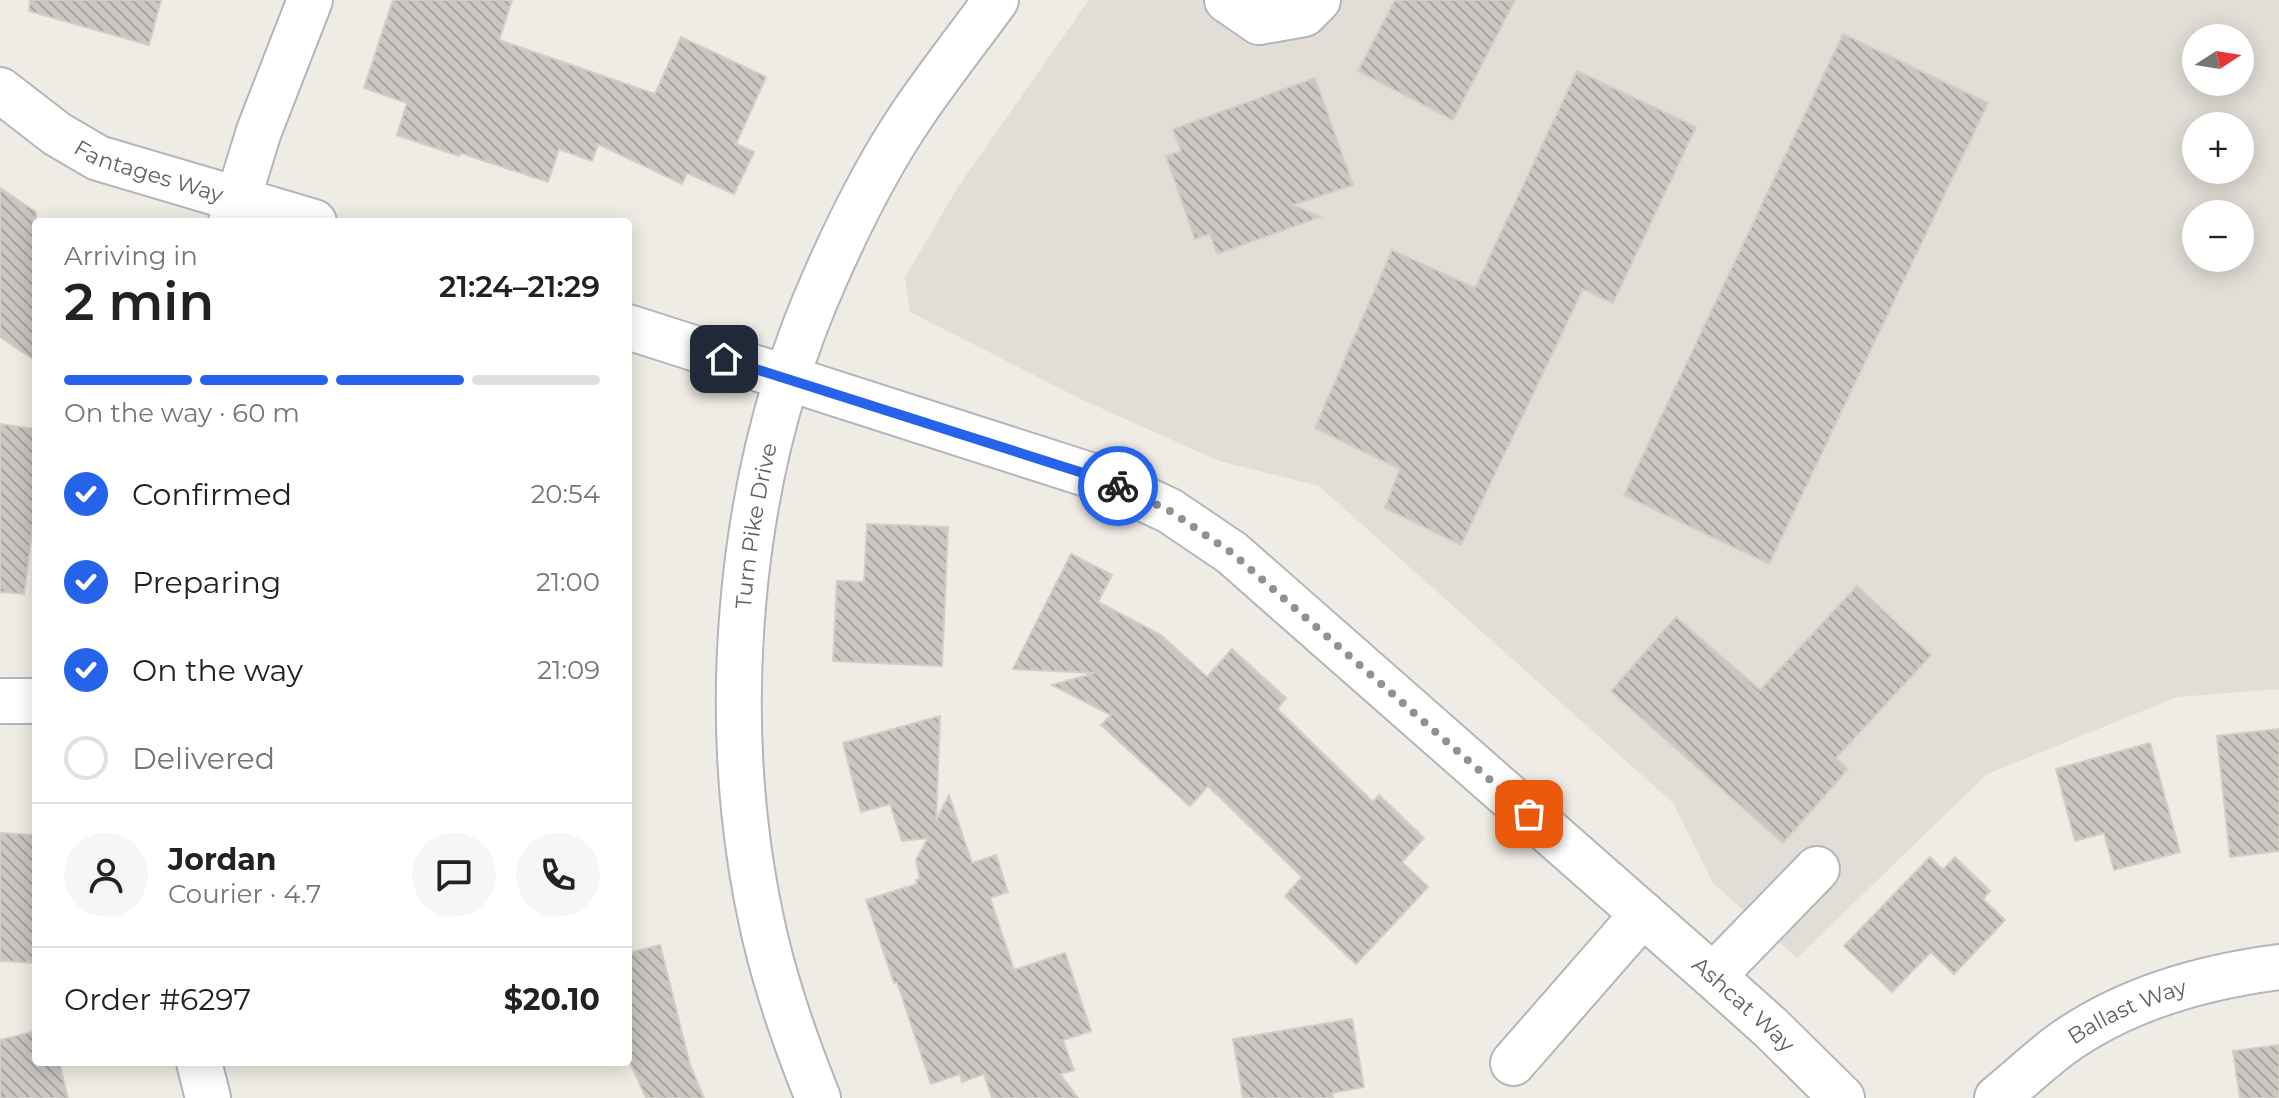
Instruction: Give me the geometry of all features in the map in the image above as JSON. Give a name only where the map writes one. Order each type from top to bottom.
[{"type":"street","points":[[235,210],[259,131],[310,0]]},
{"type":"street","name":"Turn Pike Drive","points":[[818,1098],[796,1044],[765,936],[747,826],[739,714],[745,587],[759,492],[787,380],[824,278],[874,179],[913,114],[996,0]]},
{"type":"street","points":[[1227,0],[1259,22],[1304,14],[1318,0]]},
{"type":"street","name":"Fantages Way","points":[[0,90],[57,134],[98,158],[235,210],[288,218]]},
{"type":"street","points":[[632,328],[787,380]]},
{"type":"street","name":"Ashcat Way","points":[[787,380],[1102,479],[1170,511],[1232,553],[1713,976],[1842,1098]]},
{"type":"street","points":[[0,701],[32,701]]},
{"type":"street","points":[[1713,976],[1817,869]]},
{"type":"street","points":[[1513,1063],[1643,914]]},
{"type":"street","name":"Ballast Way","points":[[1997,1098],[2060,1045],[2143,1000],[2233,973],[2279,967]]},
{"type":"street","points":[[200,1066],[208,1098]]},
{"type":"shaded area","points":[[1089,0],[2279,0],[2279,689],[2177,697],[1987,774],[1797,958],[1713,883],[1673,803],[1319,486],[1219,461],[1085,401],[910,312],[905,277],[958,187]]},
{"type":"building","points":[[30,0],[161,0],[149,45],[29,11]]},
{"type":"building","points":[[393,0],[512,0],[499,40],[655,94],[681,37],[766,77],[736,144],[754,152],[734,194],[687,173],[682,184],[598,144],[592,161],[559,149],[548,182],[397,135],[407,103],[364,88]]},
{"type":"building","points":[[1395,0],[1515,0],[1453,120],[1358,71]]},
{"type":"building","points":[[1843,34],[1988,103],[1769,564],[1624,495]]},
{"type":"building","points":[[1577,71],[1696,127],[1613,303],[1583,289],[1461,545],[1385,508],[1400,469],[1315,428],[1392,250],[1475,288]]},
{"type":"building","points":[[1315,78],[1353,185],[1293,205],[1320,217],[1217,254],[1210,234],[1195,239],[1166,156],[1181,151],[1173,129]]},
{"type":"building","points":[[0,188],[36,212],[36,218],[32,218],[32,358],[0,337]]},
{"type":"building","points":[[0,424],[32,428],[32,531],[24,594],[0,592]]},
{"type":"building","points":[[867,524],[948,527],[942,666],[833,661],[837,581],[864,582]]},
{"type":"building","points":[[1071,554],[1112,575],[1098,602],[1161,635],[1207,677],[1232,649],[1286,698],[1277,709],[1373,802],[1379,795],[1424,838],[1402,862],[1428,887],[1356,964],[1285,896],[1302,877],[1208,786],[1190,806],[1101,725],[1111,715],[1052,685],[1095,673],[1013,669]]},
{"type":"building","points":[[1857,586],[1931,655],[1836,758],[1848,769],[1783,843],[1611,691],[1676,617],[1760,690]]},
{"type":"building","points":[[940,716],[936,821],[949,795],[972,863],[996,855],[1008,892],[990,898],[1014,970],[1065,953],[1091,1031],[1063,1040],[1074,1070],[1060,1074],[1078,1098],[992,1098],[984,1074],[962,1082],[960,1074],[931,1084],[897,982],[894,983],[866,900],[917,884],[916,880],[920,879],[916,860],[928,838],[902,841],[890,804],[861,812],[843,743]]},
{"type":"building","points":[[2279,729],[2279,851],[2230,857],[2217,736]]},
{"type":"building","points":[[2150,743],[2180,852],[2114,870],[2104,833],[2075,841],[2056,769]]},
{"type":"building","points":[[0,833],[32,835],[32,963],[0,961]]},
{"type":"building","points":[[1930,857],[1943,870],[1955,857],[1990,891],[1983,899],[2005,920],[1954,974],[1931,952],[1892,992],[1844,946]]},
{"type":"building","points":[[660,945],[690,1065],[704,1098],[646,1098],[632,1066],[632,952]]},
{"type":"building","points":[[1352,1019],[1364,1087],[1332,1093],[1333,1098],[1243,1098],[1233,1039]]},
{"type":"building","points":[[32,1032],[32,1066],[60,1066],[68,1098],[0,1098],[0,1040]]},
{"type":"building","points":[[2279,1045],[2279,1098],[2240,1098],[2233,1051]]},
{"type":"way so far","points":[[1118,486],[1170,511],[1232,553],[1529,814]]},
{"type":"route","points":[[724,359],[1118,486]]}]
